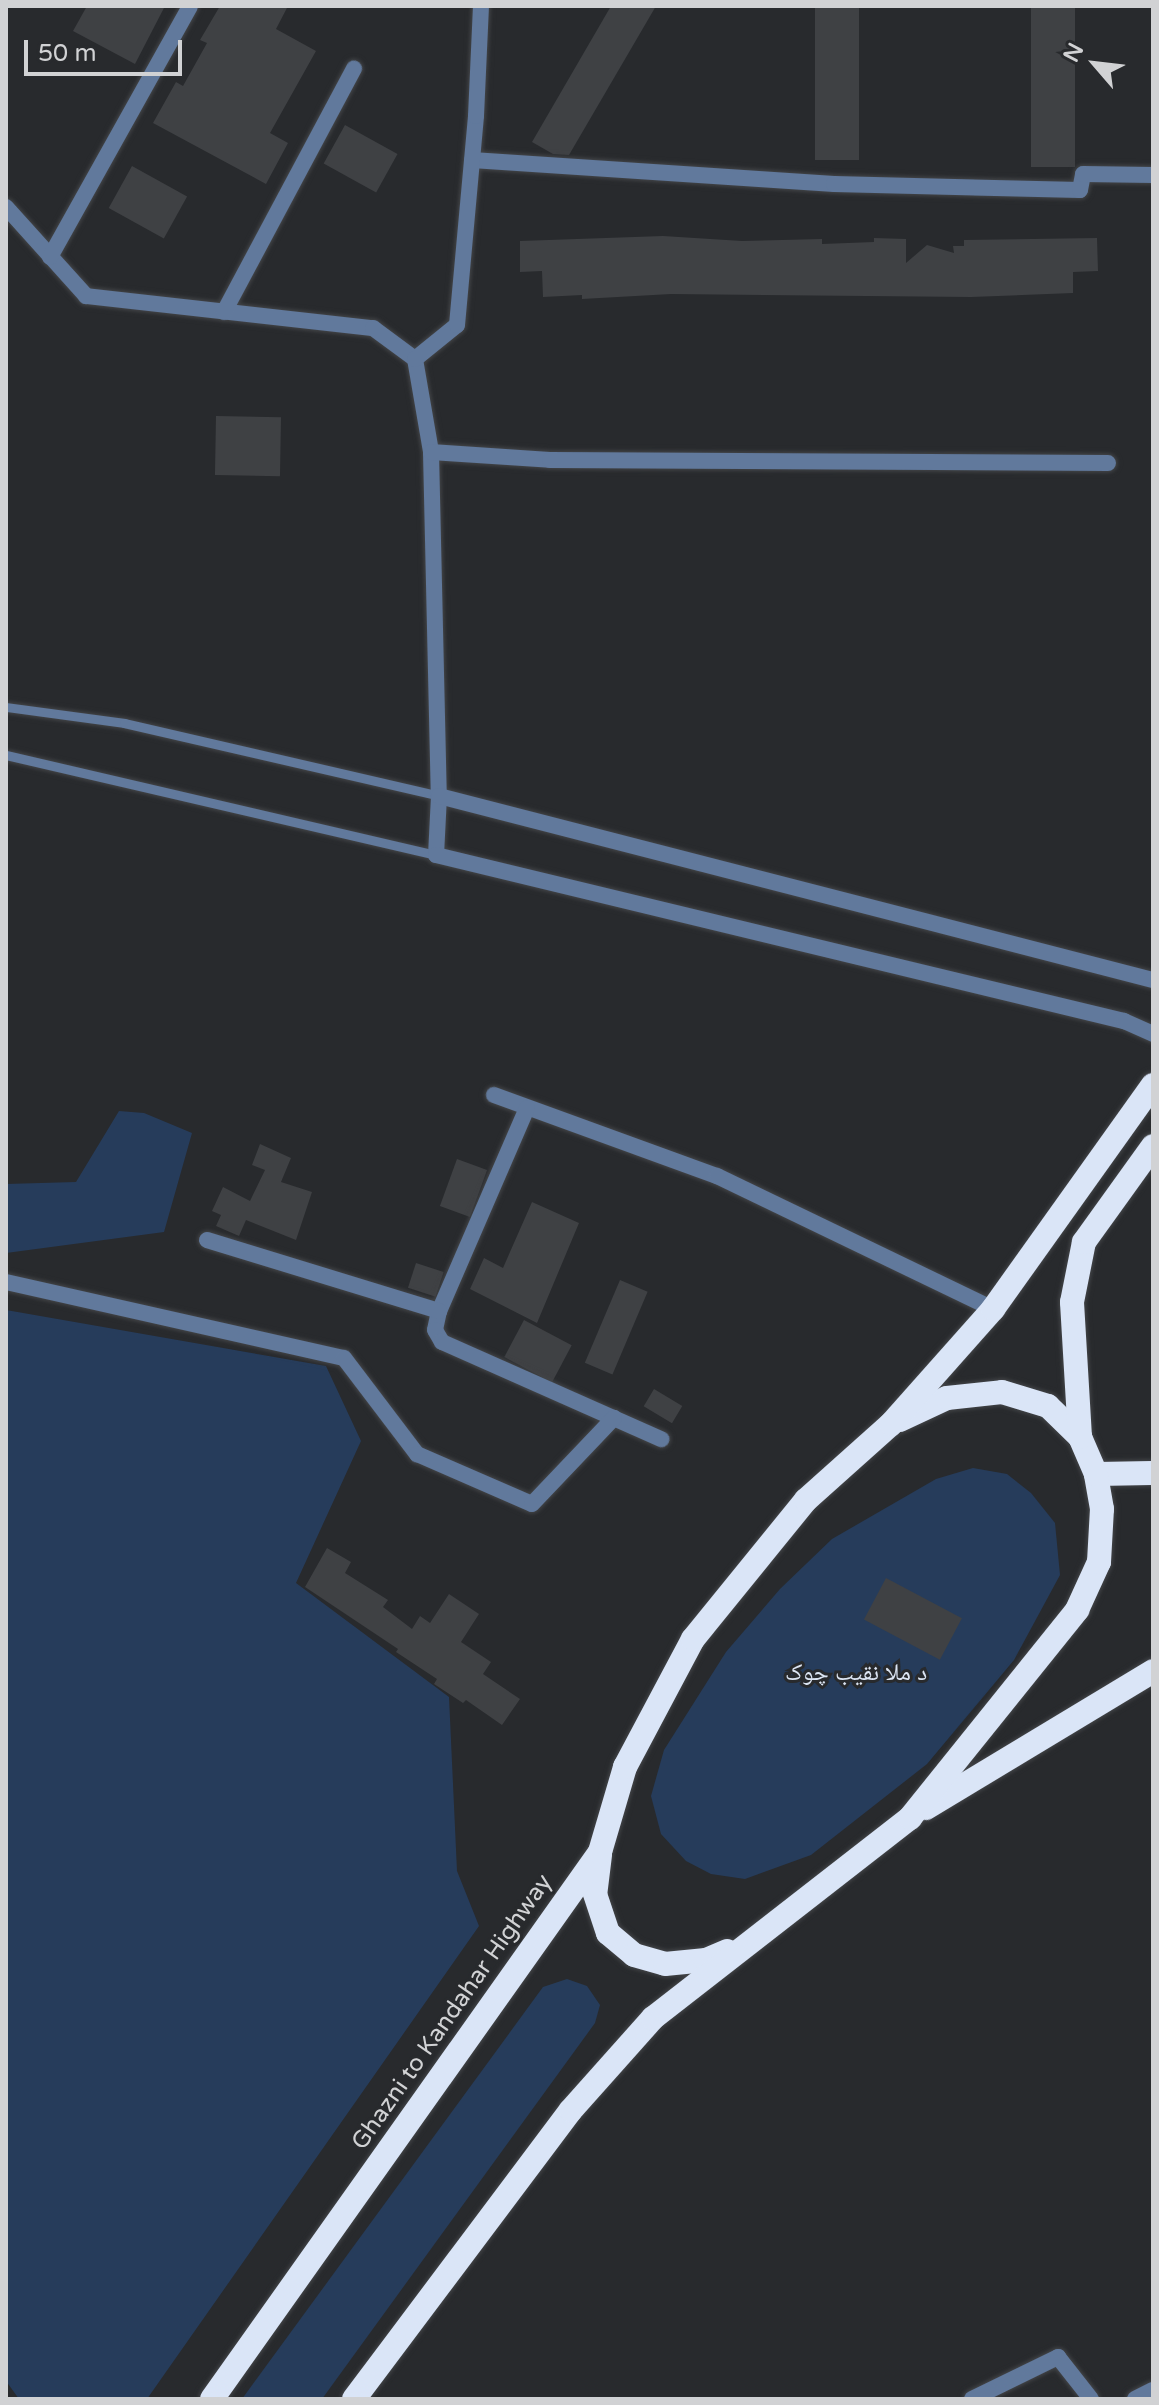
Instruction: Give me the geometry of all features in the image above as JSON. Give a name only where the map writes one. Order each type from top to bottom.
[{"type":"highway","points":[[751,1941],[706,1960],[665,1964],[634,1955],[608,1933],[595,1894],[600,1852],[625,1767],[693,1639],[806,1500],[891,1424],[993,1309],[1153,1085]]},
{"type":"highway","points":[[910,1818],[1077,1610],[1099,1562],[1102,1509],[1096,1474],[1080,1437],[1072,1302],[1084,1242],[1153,1146]]},
{"type":"highway","points":[[891,1424],[947,1398],[1002,1392],[1048,1406],[1080,1437]]},
{"type":"highway","points":[[1096,1474],[1153,1473]]},
{"type":"highway","points":[[354,2399],[571,2110],[653,2018],[910,1818],[1153,1671]]},
{"type":"highway","name":"Ghazni to Kandahar Highway","points":[[212,2399],[600,1852]]},
{"type":"street","points":[[50,257],[190,6]]},
{"type":"street","points":[[415,359],[457,325],[472,160],[481,6]]},
{"type":"street","points":[[224,312],[354,69]]},
{"type":"street","points":[[472,160],[834,184],[1080,190],[1083,174],[1153,175]]},
{"type":"street","points":[[6,207],[86,296],[373,328],[415,359],[431,452],[439,796],[436,855],[1124,1021],[1153,1034]]},
{"type":"street","points":[[431,452],[550,460],[1108,463]]},
{"type":"street","points":[[439,796],[1153,980]]},
{"type":"street","points":[[494,1095],[717,1176],[993,1309]]},
{"type":"street","points":[[527,1108],[439,1311],[435,1330],[442,1342],[661,1439]]},
{"type":"street","points":[[207,1240],[439,1311]]},
{"type":"street","points":[[6,1282],[344,1358],[417,1454],[532,1504],[614,1418]]},
{"type":"street","points":[[972,2399],[1058,2357],[1091,2399]]},
{"type":"street","points":[[1135,2399],[1153,2390]]},
{"type":"lane","points":[[6,707],[124,723],[439,796]]},
{"type":"lane","points":[[6,755],[436,855]]},
{"type":"green space","points":[[119,1111],[144,1113],[192,1133],[164,1232],[6,1253],[6,1184],[76,1182]]},
{"type":"green space","points":[[6,1310],[326,1366],[361,1441],[296,1583],[449,1697],[457,1871],[479,1926],[147,2399],[19,2399],[6,2381]]},
{"type":"green space","name":"د ملا نقيب چوک","points":[[973,1468],[1007,1474],[1031,1493],[1055,1523],[1060,1575],[1014,1660],[927,1764],[811,1855],[745,1879],[711,1874],[686,1861],[661,1834],[651,1796],[664,1750],[726,1652],[780,1589],[832,1539],[936,1479]]},
{"type":"green space","points":[[567,1979],[587,1986],[600,2005],[595,2023],[322,2399],[242,2399],[543,1987]]},
{"type":"building","points":[[87,6],[165,6],[135,64],[73,31]]},
{"type":"building","points":[[220,6],[288,6],[276,29],[316,51],[270,133],[288,143],[266,184],[153,123],[176,82],[183,86],[207,43],[200,40]]},
{"type":"building","points":[[611,6],[656,6],[569,155],[553,154],[532,142]]},
{"type":"building","points":[[815,6],[859,6],[859,160],[815,160]]},
{"type":"building","points":[[1031,6],[1075,6],[1075,167],[1031,167]]},
{"type":"building","points":[[345,125],[397,154],[376,193],[324,163]]},
{"type":"building","points":[[132,166],[187,197],[164,239],[109,208]]},
{"type":"building","points":[[663,236],[742,241],[822,239],[822,244],[874,242],[874,238],[906,239],[906,263],[927,245],[954,253],[953,246],[964,246],[964,240],[1097,238],[1098,271],[1073,272],[1073,293],[971,297],[671,294],[582,299],[582,295],[543,297],[542,271],[520,272],[520,241]]},
{"type":"building","points":[[216,416],[281,417],[280,476],[215,475]]},
{"type":"building","points":[[260,1144],[291,1158],[281,1182],[312,1192],[296,1240],[246,1220],[239,1236],[216,1226],[221,1215],[212,1211],[223,1187],[250,1201],[265,1170],[252,1165]]},
{"type":"building","points":[[457,1159],[487,1170],[470,1217],[440,1206]]},
{"type":"building","points":[[532,1202],[579,1223],[537,1323],[470,1289],[484,1258],[503,1268]]},
{"type":"building","points":[[416,1263],[444,1272],[436,1297],[408,1288]]},
{"type":"building","points":[[620,1280],[648,1292],[612,1375],[585,1363]]},
{"type":"building","points":[[524,1320],[572,1345],[552,1382],[504,1357]]},
{"type":"building","points":[[654,1389],[682,1406],[672,1423],[644,1406]]},
{"type":"building","points":[[327,1548],[351,1562],[345,1573],[388,1600],[383,1607],[412,1629],[420,1616],[430,1623],[449,1594],[479,1614],[461,1642],[491,1662],[483,1674],[520,1699],[502,1725],[466,1700],[463,1703],[434,1684],[437,1679],[396,1652],[398,1649],[305,1587]]},
{"type":"building","points":[[886,1578],[962,1618],[940,1660],[864,1619]]}]
